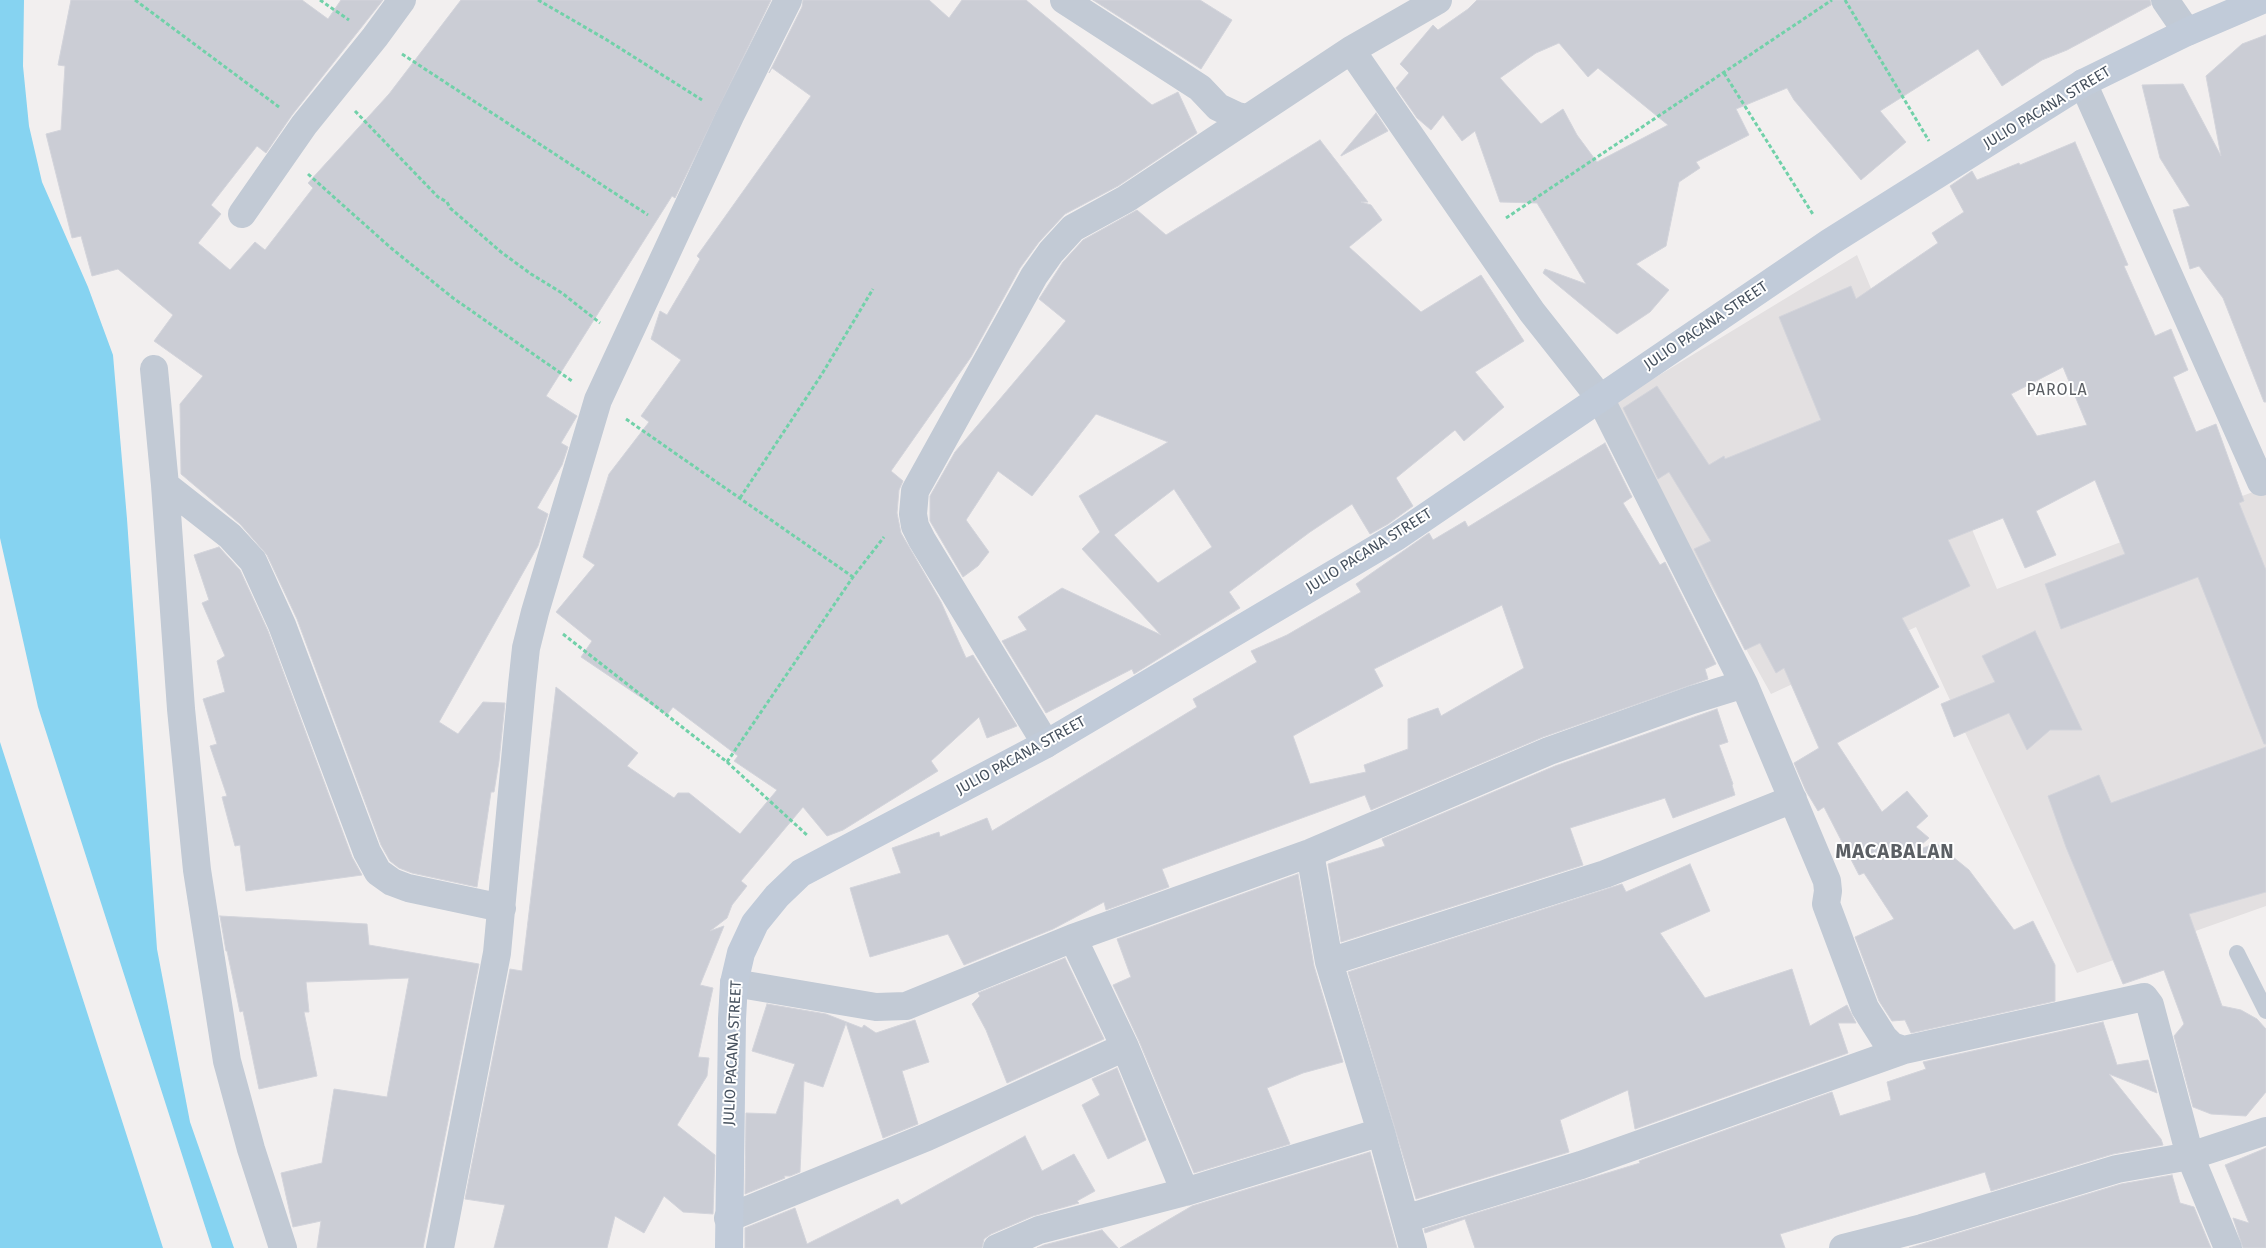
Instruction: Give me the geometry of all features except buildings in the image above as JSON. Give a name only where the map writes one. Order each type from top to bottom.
[{"type":"street","points":[[242,214],[304,125],[376,37],[402,0]]},
{"type":"street","points":[[440,1248],[497,953],[526,648],[534,612],[598,400],[730,116],[788,0]]},
{"type":"street","points":[[1064,0],[1200,88],[1224,110],[1247,118]]},
{"type":"street","points":[[1046,744],[922,540],[915,526],[912,514],[916,491],[1034,276],[1051,252],[1074,228],[1126,199],[1352,50],[1438,0]]},
{"type":"street","points":[[2165,0],[2187,32]]},
{"type":"street","name":"JULIO PACANA STREET","points":[[728,1248],[734,983],[741,953],[755,923],[777,896],[801,873],[1046,744],[1396,537],[1830,242],[2083,84],[2187,32],[2262,0]]},
{"type":"street","points":[[1352,50],[1532,312],[1600,398],[1744,684],[1794,799],[1827,881],[1826,904],[1865,1008],[1887,1042],[1904,1050]]},
{"type":"street","points":[[2083,84],[2261,482]]},
{"type":"street","points":[[154,369],[165,485],[181,709],[197,870],[227,1061],[251,1149],[283,1248]]},
{"type":"street","points":[[165,485],[230,536],[253,561],[282,625],[367,852],[378,872],[392,882],[408,888],[502,908]]},
{"type":"street","points":[[734,983],[876,1007],[906,1006],[1073,938],[1310,853],[1549,751],[1692,700],[1744,684]]},
{"type":"street","points":[[1329,962],[1605,874],[1794,799]]},
{"type":"street","points":[[1310,853],[1329,962],[1381,1132],[1413,1248]]},
{"type":"street","points":[[1073,938],[1125,1047],[1185,1192]]},
{"type":"street","points":[[1405,1219],[1581,1166],[1904,1050],[2144,997],[2150,1005],[2190,1156],[2228,1248]]},
{"type":"street","points":[[728,1218],[927,1137],[1125,1047]]},
{"type":"street","points":[[1843,1248],[1922,1228],[2117,1169],[2190,1156],[2266,1131]]},
{"type":"street","points":[[997,1248],[1040,1230],[1185,1192],[1381,1132]]},
{"type":"lane","points":[[2237,952],[2266,1011]]},
{"type":"path","points":[[134,0],[304,125]]},
{"type":"path","points":[[320,0],[676,233]]},
{"type":"path","points":[[538,0],[730,116]]},
{"type":"path","points":[[1479,237],[1832,0]]},
{"type":"path","points":[[1845,0],[1946,169]]},
{"type":"path","points":[[1724,73],[1830,242]]},
{"type":"path","points":[[334,88],[392,152],[438,197],[447,202],[450,208],[502,252],[531,274],[562,293],[625,344]]},
{"type":"path","points":[[284,152],[391,248],[453,298],[542,358],[598,400],[853,578]]},
{"type":"path","points":[[740,498],[822,374],[873,288]]},
{"type":"path","points":[[727,762],[853,578],[888,532]]},
{"type":"path","points":[[534,612],[727,762],[831,858]]},
{"type":"shaded area","points":[[1857,255],[1997,589],[2266,487],[2266,906],[2077,973],[1916,627],[1771,694],[1610,405]]},
{"type":"water","points":[[0,0],[24,0],[23,66],[29,126],[42,182],[88,287],[113,355],[127,519],[157,949],[190,1122],[234,1248],[0,1248]]},
{"type":"pier","points":[[0,538],[38,707],[212,1248],[163,1248],[0,742]]},
{"type":"district","name":"PAROLA","points":[[2057,391]]},
{"type":"district","name":"MACABALAN","points":[[1895,852]]}]
